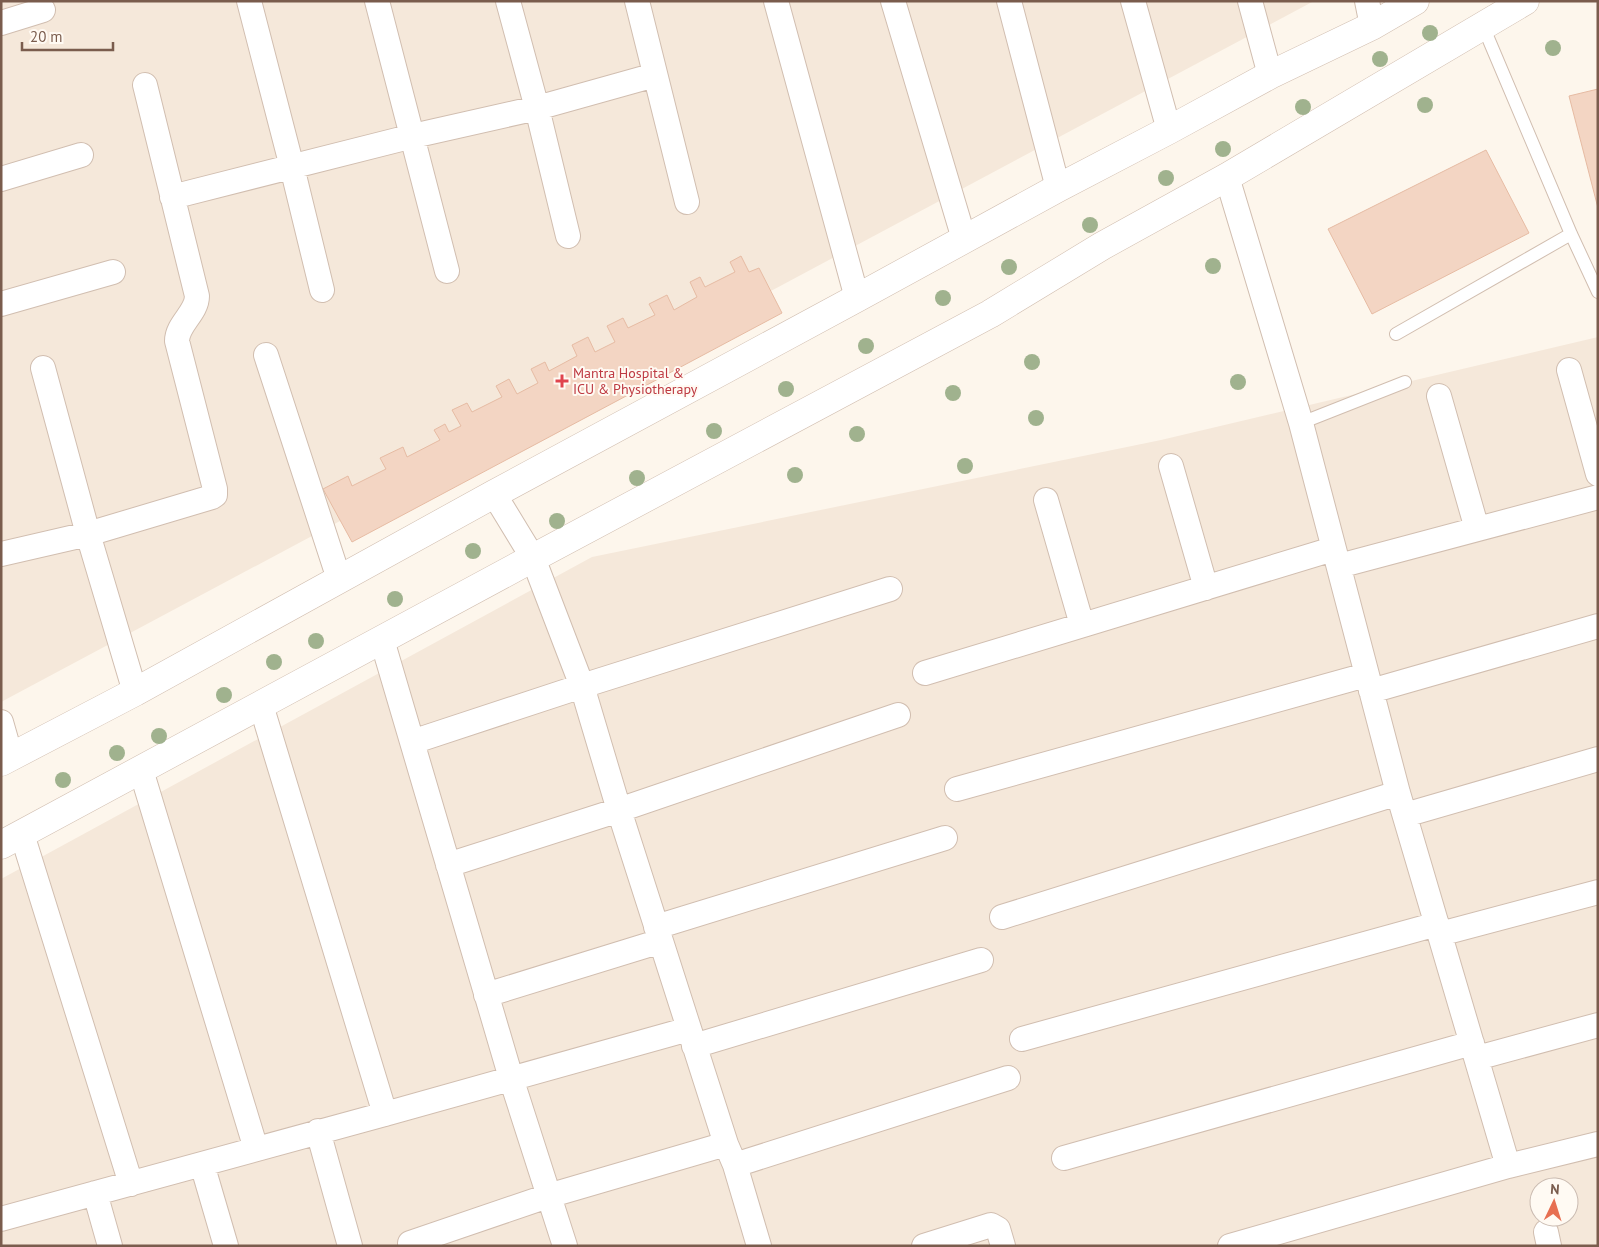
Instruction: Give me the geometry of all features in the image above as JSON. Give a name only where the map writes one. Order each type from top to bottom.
[{"type":"street","points":[[249,1],[322,290]]},
{"type":"street","points":[[377,1],[447,271]]},
{"type":"street","points":[[508,1],[537,108],[568,236]]},
{"type":"street","points":[[637,1],[686,202]]},
{"type":"street","points":[[776,1],[857,298]]},
{"type":"street","points":[[893,1],[964,239]]},
{"type":"street","points":[[1009,1],[1058,188]]},
{"type":"street","points":[[1133,1],[1169,130]]},
{"type":"street","points":[[1250,1],[1270,75]]},
{"type":"street","points":[[1,722],[6,760],[136,692],[494,494],[1270,75],[1369,13],[1415,1]]},
{"type":"street","points":[[131,1184],[12,840],[533,558],[990,314],[1102,246],[1227,177],[1525,1]]},
{"type":"street","points":[[1,23],[43,10]]},
{"type":"street","points":[[172,197],[413,136],[537,108],[655,75]]},
{"type":"street","points":[[1,554],[88,534],[215,495],[177,342],[177,335],[195,306],[197,299],[145,85]]},
{"type":"street","points":[[1,179],[81,155]]},
{"type":"street","points":[[1227,177],[1301,423],[1398,793],[1508,1166]]},
{"type":"street","points":[[1,304],[113,272]]},
{"type":"street","points":[[266,355],[339,579]]},
{"type":"street","points":[[43,368],[88,534],[136,692]]},
{"type":"street","points":[[1569,370],[1598,474]]},
{"type":"street","points":[[1439,396],[1477,529]]},
{"type":"street","points":[[1172,466],[1206,588]]},
{"type":"street","points":[[494,494],[533,558],[582,686],[658,934],[759,1246]]},
{"type":"street","points":[[925,673],[1206,588],[1336,558],[1477,529],[1598,497]]},
{"type":"street","points":[[1046,500],[1082,625]]},
{"type":"street","points":[[412,742],[582,686],[890,589]]},
{"type":"street","points":[[957,789],[1598,626]]},
{"type":"street","points":[[382,640],[511,1078],[565,1246]]},
{"type":"street","points":[[261,705],[385,1114]]},
{"type":"street","points":[[448,865],[619,810],[898,715]]},
{"type":"street","points":[[1405,815],[1598,759]]},
{"type":"street","points":[[141,770],[256,1148]]},
{"type":"street","points":[[1002,917],[1398,793]]},
{"type":"street","points":[[486,995],[658,934],[945,838]]},
{"type":"street","points":[[1022,1039],[1439,929],[1598,892]]},
{"type":"street","points":[[2,1216],[131,1184],[511,1078],[692,1037],[981,960]]},
{"type":"street","points":[[1064,1158],[1474,1050],[1598,1025]]},
{"type":"street","points":[[410,1243],[548,1196],[730,1155],[1008,1078]]},
{"type":"street","points":[[318,1132],[350,1246]]},
{"type":"street","points":[[1230,1246],[1508,1166],[1598,1144]]},
{"type":"street","points":[[202,1164],[226,1246]]},
{"type":"street","points":[[95,1193],[110,1246]]},
{"type":"street","points":[[924,1246],[990,1225],[998,1229],[1004,1246]]},
{"type":"lane","points":[[1483,26],[1571,234],[1598,292]]},
{"type":"lane","points":[[1396,334],[1571,234]]},
{"type":"lane","points":[[1301,423],[1405,382]]},
{"type":"shaded area","points":[[1,1],[1314,1],[1,702]]},
{"type":"shaded area","points":[[1598,337],[1598,1246],[1,1246],[1,879],[592,557],[1161,440]]},
{"type":"building","points":[[1598,89],[1598,208],[1569,96]]},
{"type":"building","points":[[1486,150],[1529,233],[1372,314],[1328,229]]},
{"type":"building","points":[[741,256],[749,272],[759,268],[782,313],[352,542],[323,489],[348,476],[352,486],[386,469],[380,458],[403,447],[407,457],[440,440],[434,430],[445,424],[449,432],[461,426],[452,410],[467,403],[472,412],[502,397],[496,386],[509,379],[517,394],[538,383],[531,369],[545,362],[549,371],[577,356],[572,345],[588,337],[595,352],[615,342],[607,326],[623,318],[628,328],[655,315],[649,304],[667,295],[674,310],[697,297],[690,282],[700,277],[705,287],[735,272],[730,262]]},
{"type":"place","name":"Mantra Hospital & ICU & Physiotherapy","points":[[562,381]]}]
